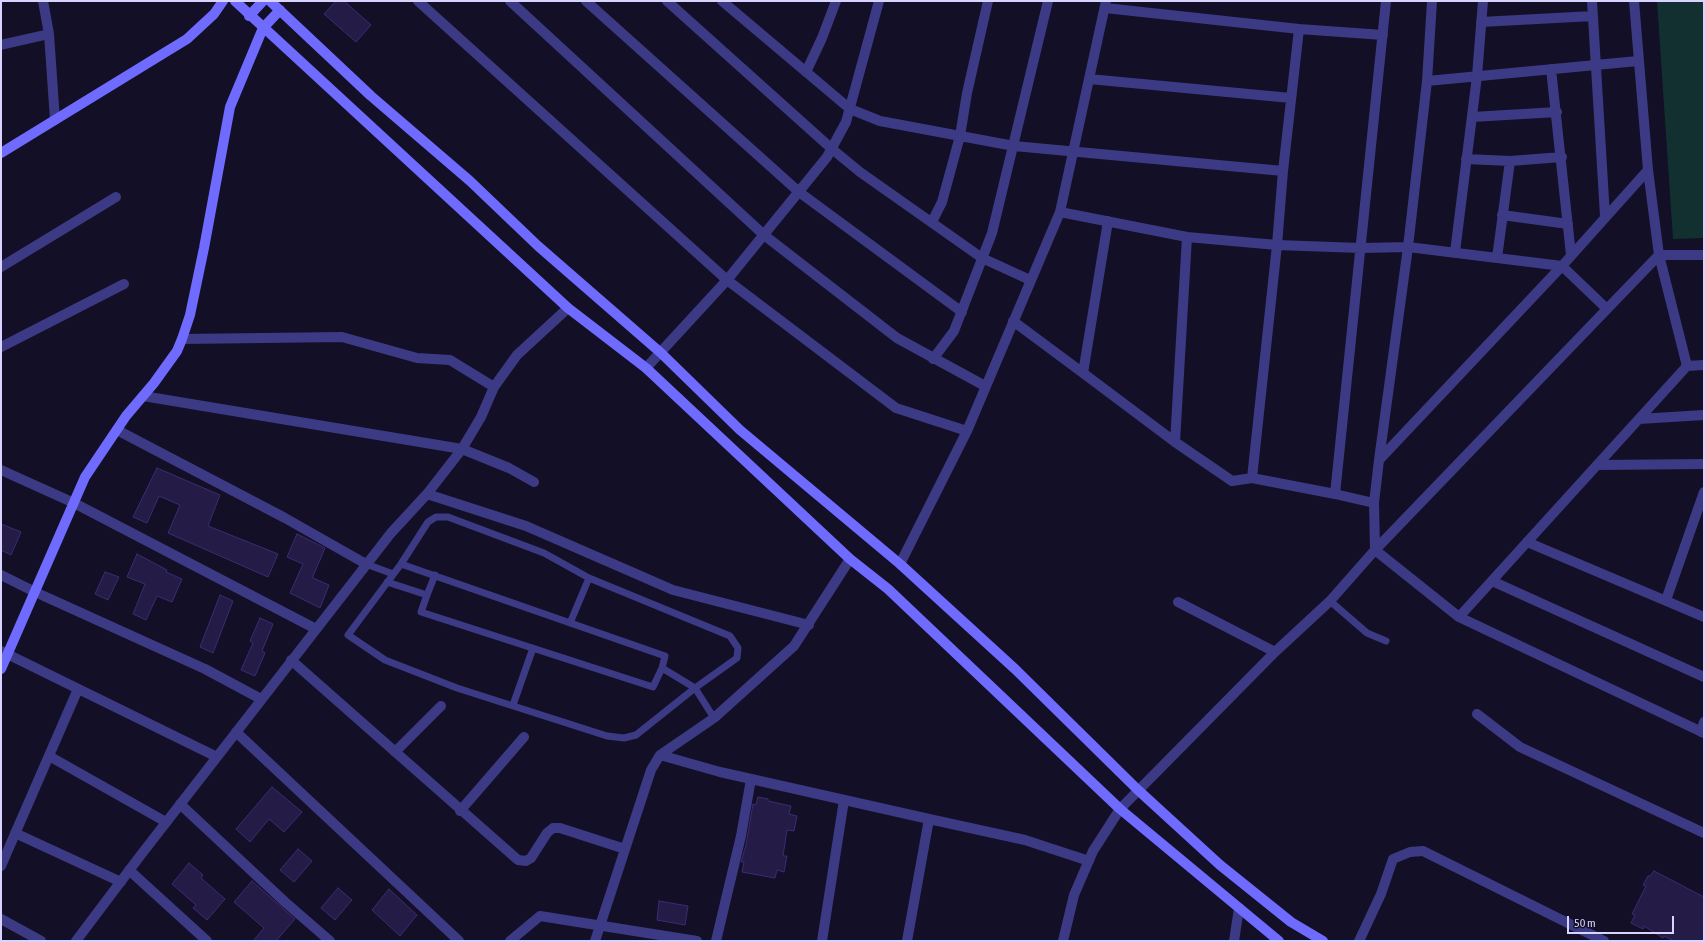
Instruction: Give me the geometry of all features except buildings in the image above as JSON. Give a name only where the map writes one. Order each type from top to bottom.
[{"type":"street","points":[[43,1],[49,34],[55,120]]},
{"type":"street","points":[[1,153],[187,38],[214,14],[223,1]]},
{"type":"street","points":[[236,1],[249,16],[568,308],[646,368],[850,559],[894,594],[1120,809],[1279,941]]},
{"type":"street","points":[[249,16],[264,1]]},
{"type":"street","points":[[270,1],[371,96],[470,181],[538,246],[661,353],[740,430],[900,564],[1015,669],[1138,790],[1220,865],[1291,922],[1323,941]]},
{"type":"street","points":[[418,1],[727,280],[896,408],[967,431]]},
{"type":"street","points":[[510,1],[764,235],[897,338],[985,386]]},
{"type":"street","points":[[586,1],[799,192],[962,312]]},
{"type":"street","points":[[668,1],[832,149],[904,204],[982,258],[1030,280]]},
{"type":"street","points":[[722,1],[850,109],[880,121],[1014,146],[1073,150],[1283,172]]},
{"type":"street","points":[[806,72],[822,38],[836,1]]},
{"type":"street","points":[[646,368],[727,280],[827,157],[846,122],[879,1]]},
{"type":"street","points":[[932,222],[942,202],[960,136],[967,93],[988,1]]},
{"type":"street","points":[[933,359],[954,331],[992,233],[1048,1]]},
{"type":"street","points":[[1335,494],[1386,1]]},
{"type":"street","points":[[1375,550],[1374,503],[1408,247],[1427,81],[1432,1]]},
{"type":"street","points":[[1455,252],[1477,76],[1483,1]]},
{"type":"street","points":[[1592,1],[1605,216]]},
{"type":"street","points":[[1634,1],[1648,170],[1659,255],[1686,366]]},
{"type":"street","points":[[900,564],[967,431],[1060,212],[1106,4],[1299,29],[1383,36]]},
{"type":"street","points":[[1,669],[4,653],[35,592],[85,477],[117,430],[177,351],[190,315],[230,107],[263,28],[280,10]]},
{"type":"street","points":[[1481,22],[1592,16]]},
{"type":"street","points":[[1252,478],[1299,29]]},
{"type":"street","points":[[1,45],[49,34]]},
{"type":"street","points":[[1427,81],[1638,61]]},
{"type":"street","points":[[1551,69],[1562,157],[1571,255]]},
{"type":"street","points":[[1089,79],[1291,98]]},
{"type":"street","points":[[1472,117],[1557,112]]},
{"type":"street","points":[[1466,159],[1510,161],[1562,157]]},
{"type":"street","points":[[1497,258],[1510,161]]},
{"type":"street","points":[[1379,460],[1562,266],[1605,216],[1648,170]]},
{"type":"street","points":[[1,267],[116,197]]},
{"type":"street","points":[[1060,212],[1187,237],[1277,245],[1361,248],[1408,247],[1562,266],[1607,309]]},
{"type":"street","points":[[1502,215],[1568,224]]},
{"type":"street","points":[[1083,373],[1108,221]]},
{"type":"street","points":[[1175,442],[1187,237]]},
{"type":"street","points":[[1063,941],[1074,895],[1089,861],[1120,809],[1275,652],[1330,601],[1375,550],[1659,255],[1704,255]]},
{"type":"street","points":[[1,347],[124,284]]},
{"type":"street","points":[[77,941],[129,870],[366,564],[391,533],[427,494],[462,449],[481,417],[494,387],[517,355],[568,308]]},
{"type":"street","points":[[1013,321],[1175,442],[1232,481],[1252,478],[1374,503]]},
{"type":"street","points":[[182,339],[342,338],[417,358],[450,360],[494,387]]},
{"type":"street","points":[[1459,617],[1686,366],[1704,365]]},
{"type":"street","points":[[143,396],[462,449],[509,468],[534,482]]},
{"type":"street","points":[[1639,419],[1704,415]]},
{"type":"street","points":[[117,430],[285,518],[366,564]]},
{"type":"street","points":[[1597,465],[1704,464]]},
{"type":"street","points":[[1,470],[74,503],[316,629]]},
{"type":"street","points":[[1666,600],[1704,492]]},
{"type":"street","points":[[427,494],[526,526],[673,590],[808,625]]},
{"type":"street","points":[[1527,542],[1704,617]]},
{"type":"street","points":[[1375,550],[1459,617],[1703,729]]},
{"type":"street","points":[[595,941],[651,770],[660,755],[714,718],[794,646],[850,559]]},
{"type":"street","points":[[1,575],[205,670],[261,699]]},
{"type":"street","points":[[1492,580],[1704,677]]},
{"type":"street","points":[[1178,602],[1275,652]]},
{"type":"street","points":[[4,653],[217,757]]},
{"type":"street","points":[[291,660],[460,811],[518,860],[526,861],[531,858],[546,833],[553,828],[560,828],[625,849]]},
{"type":"street","points":[[1,866],[78,689]]},
{"type":"street","points":[[395,752],[441,706]]},
{"type":"street","points":[[1476,714],[1520,747],[1704,833]]},
{"type":"street","points":[[236,732],[459,941]]},
{"type":"street","points":[[460,811],[524,737]]},
{"type":"street","points":[[660,755],[720,772],[1025,840],[1089,861]]},
{"type":"street","points":[[49,756],[166,822]]},
{"type":"street","points":[[716,941],[741,836],[751,779]]},
{"type":"street","points":[[822,941],[844,800]]},
{"type":"street","points":[[180,804],[285,902],[330,941]]},
{"type":"street","points":[[907,941],[929,819]]},
{"type":"street","points":[[15,833],[120,882]]},
{"type":"street","points":[[1360,941],[1382,894],[1393,859],[1410,852],[1423,851],[1604,941]]},
{"type":"street","points":[[129,870],[208,941]]},
{"type":"street","points":[[1234,941],[1239,908]]},
{"type":"street","points":[[510,941],[540,916],[600,925],[673,939],[697,941]]},
{"type":"street","points":[[1,919],[41,941]]},
{"type":"lane","points":[[448,516],[544,553],[589,578],[730,636],[738,648],[737,658],[695,688],[636,735],[624,738],[607,736],[457,688],[385,660],[348,635],[393,574],[428,522],[436,517],[448,516]]},
{"type":"lane","points":[[366,564],[393,574]]},
{"type":"lane","points":[[401,564],[435,575],[665,656],[662,668],[653,687],[421,612],[435,575]]},
{"type":"lane","points":[[570,623],[589,578]]},
{"type":"lane","points":[[387,582],[427,595]]},
{"type":"lane","points":[[1330,601],[1367,633],[1386,641]]},
{"type":"lane","points":[[513,705],[533,648]]},
{"type":"lane","points":[[662,668],[695,688],[714,718]]},
{"type":"green space","points":[[1657,1],[1704,1],[1704,238],[1673,239]]}]
